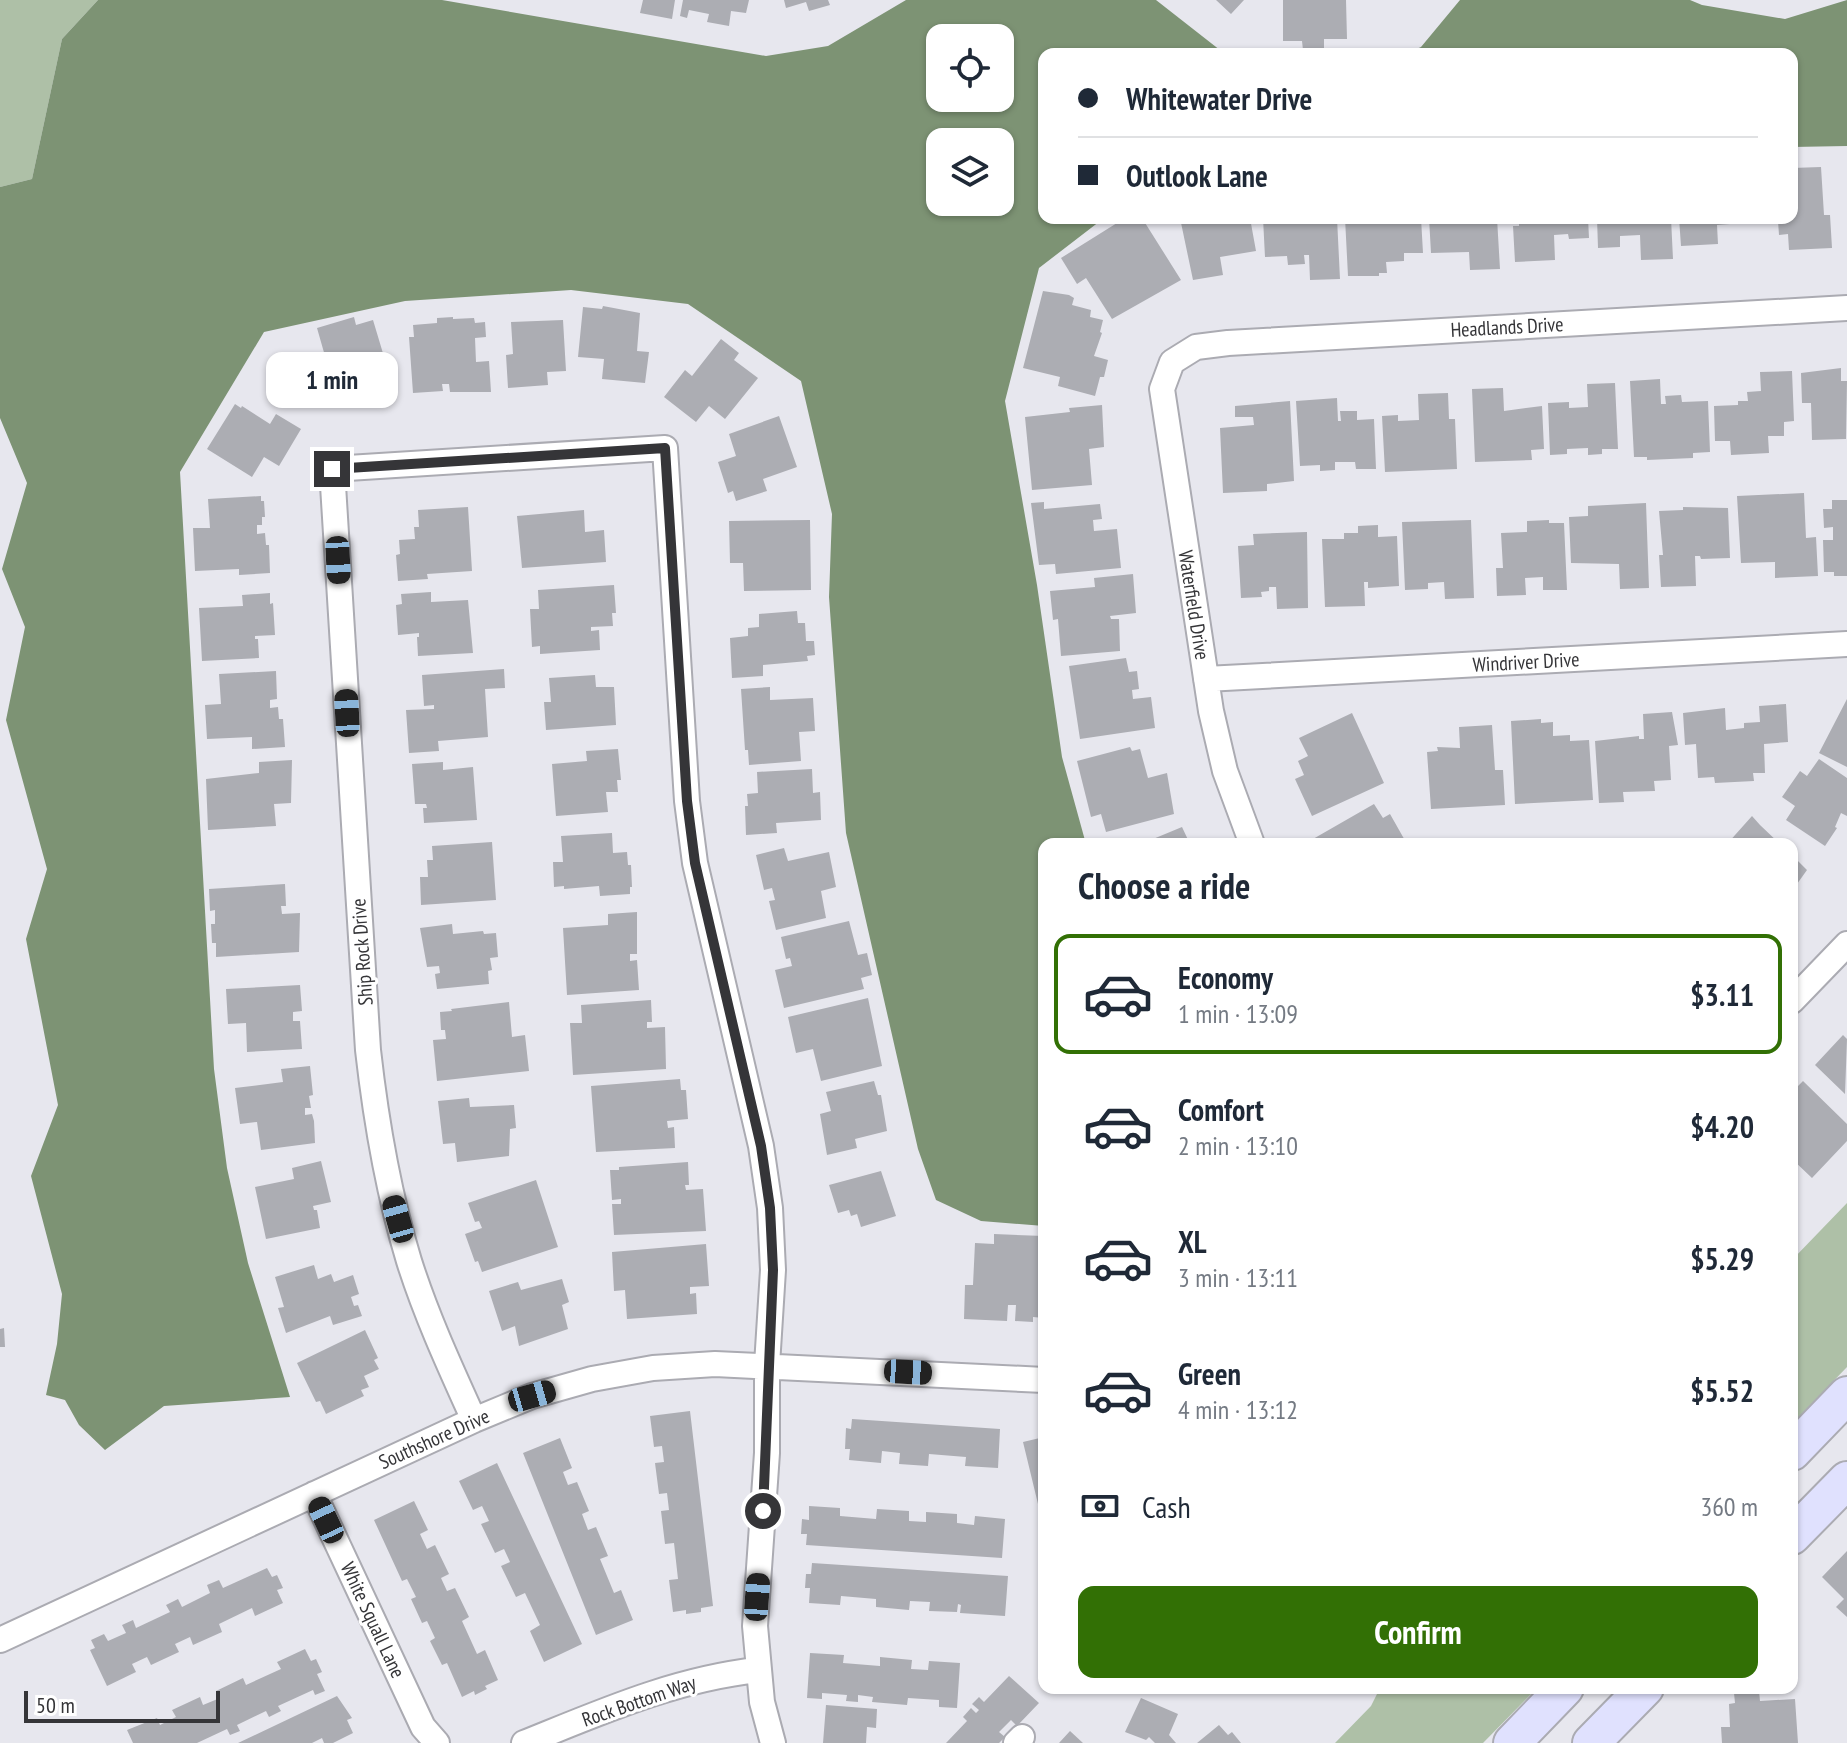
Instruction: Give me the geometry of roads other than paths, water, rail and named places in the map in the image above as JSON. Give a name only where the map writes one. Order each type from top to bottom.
[{"type":"main road","points":[[1798,1446],[1847,1395]]},
{"type":"main road","points":[[1798,1530],[1847,1480]]},
{"type":"main road","points":[[1512,1743],[1559,1694]]},
{"type":"main road","points":[[1591,1743],[1639,1694]]},
{"type":"street","name":"Headlands Drive","points":[[1172,362],[1196,347],[1228,343],[1847,308]]},
{"type":"street","name":"Waterfield Drive","points":[[1172,362],[1162,389],[1206,679],[1225,771],[1250,838]]},
{"type":"street","name":"Ship Rock Drive","points":[[474,1420],[438,1340],[409,1262],[392,1198],[376,1116],[368,1050],[332,469],[665,448],[687,801],[695,863],[761,1146],[770,1208],[773,1270],[767,1365]]},
{"type":"street","name":"Windriver Drive","points":[[1206,679],[1847,644]]},
{"type":"street","points":[[1798,995],[1847,944]]},
{"type":"street","name":"Southshore Drive","points":[[0,1640],[474,1420],[532,1396],[592,1379],[653,1368],[715,1364],[1038,1380]]},
{"type":"street","points":[[767,1365],[767,1453],[755,1626],[762,1702],[773,1743]]},
{"type":"street","name":"White Squall Lane","points":[[314,1494],[423,1727],[437,1743]]},
{"type":"street","name":"Rock Bottom Way","points":[[524,1743],[685,1682],[758,1670]]}]
